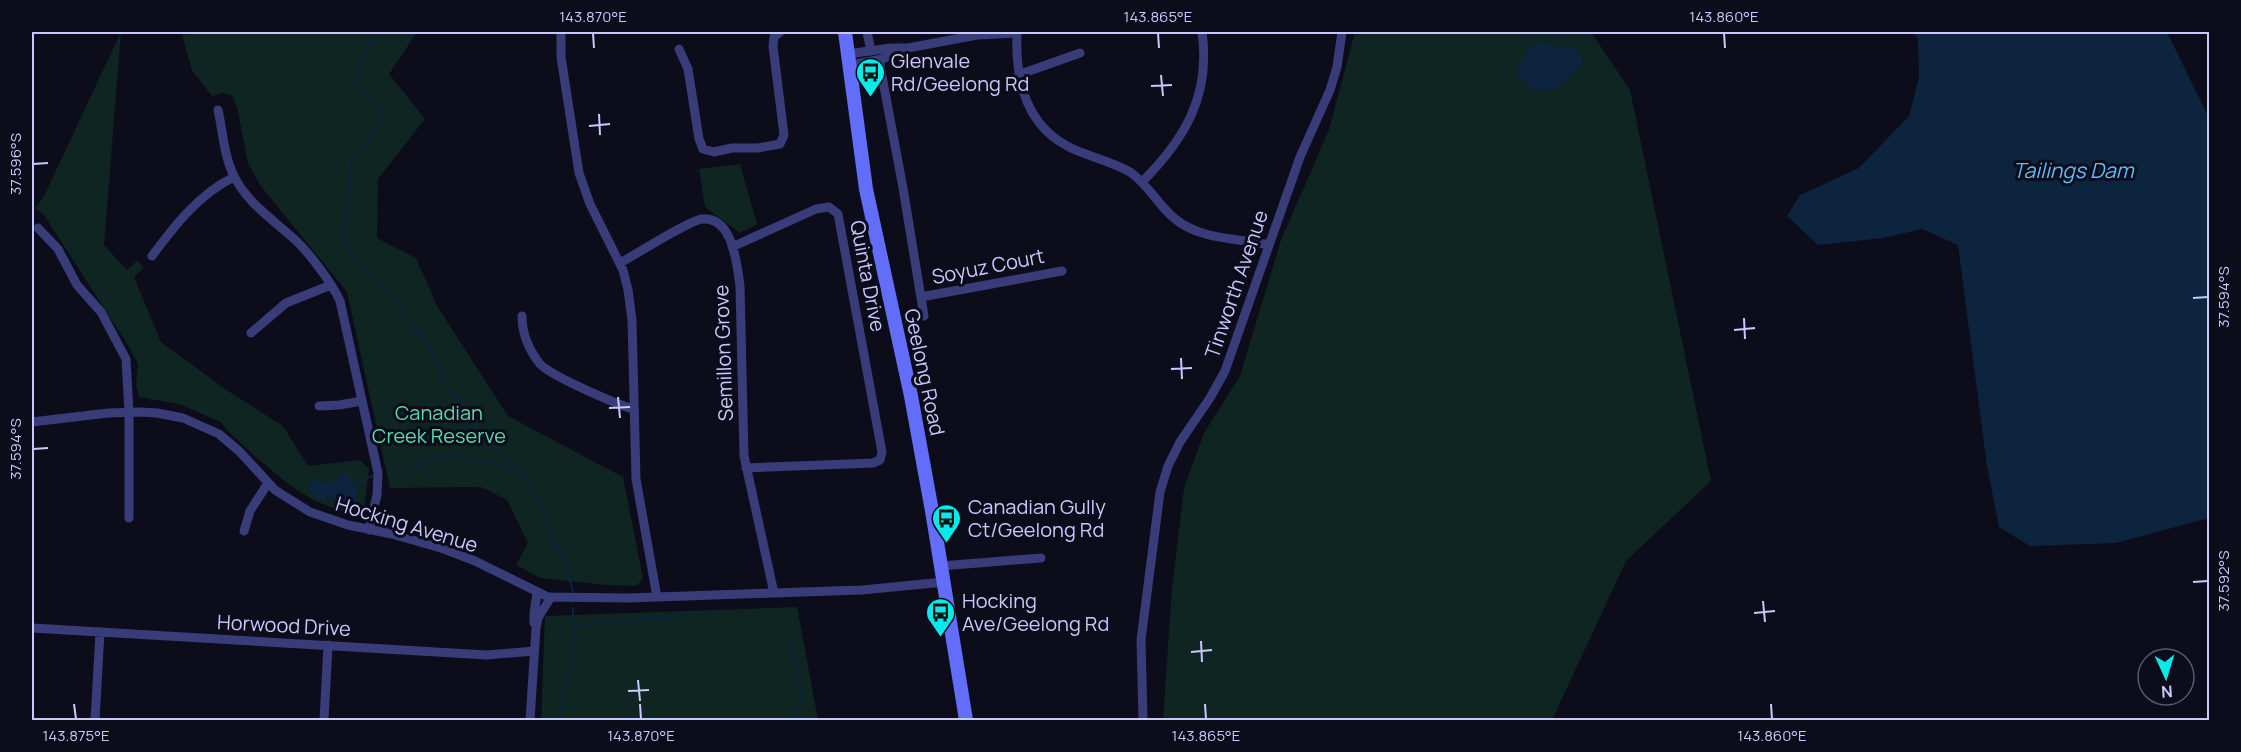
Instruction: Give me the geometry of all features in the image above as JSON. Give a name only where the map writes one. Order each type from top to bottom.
[{"type":"main road","name":"Geelong Road","points":[[845,32],[869,207],[909,389],[966,720]]},
{"type":"street","points":[[561,32],[561,57],[579,173],[588,200],[620,263],[627,285],[631,309],[637,491],[657,597]]},
{"type":"street","points":[[679,48],[688,69],[698,136],[702,147],[714,152],[732,148],[770,147],[780,144],[784,135],[772,46],[774,37],[780,32]]},
{"type":"street","name":"Geelong Road","points":[[867,32],[877,60],[907,213],[924,316]]},
{"type":"street","points":[[849,60],[872,51],[908,48],[982,33],[1017,32],[1018,75],[1026,101],[1047,130],[1067,146],[1125,170],[1142,182],[1172,216],[1188,227],[1210,235],[1269,245]]},
{"type":"street","points":[[1142,182],[1174,147],[1193,112],[1203,72],[1202,32]]},
{"type":"street","name":"Tinworth Avenue","points":[[1143,720],[1141,640],[1160,492],[1168,466],[1180,442],[1223,374],[1300,157],[1330,90],[1337,67],[1342,32]]},
{"type":"street","points":[[849,60],[877,60],[908,48]]},
{"type":"street","points":[[1018,75],[1080,53]]},
{"type":"street","points":[[218,110],[234,177],[254,204],[296,241],[331,285],[343,312],[378,475],[377,495],[369,530]]},
{"type":"street","points":[[152,256],[193,207],[234,177]]},
{"type":"street","name":"Quinta Drive","points":[[732,247],[816,209],[831,208],[838,214],[882,446],[880,460],[873,464],[746,468]]},
{"type":"street","name":"Semillon Grove","points":[[620,263],[692,222],[702,219],[712,220],[727,233],[740,290],[746,468],[774,593]]},
{"type":"street","points":[[38,228],[58,249],[77,285],[101,312],[124,355],[128,370],[129,518]]},
{"type":"street","name":"Soyuz Court","points":[[921,297],[1062,271]]},
{"type":"street","points":[[251,333],[286,303],[331,285]]},
{"type":"street","points":[[522,316],[524,337],[542,365],[612,402],[633,409]]},
{"type":"street","points":[[319,406],[362,401]]},
{"type":"street","name":"Hocking Avenue","points":[[32,422],[129,412],[173,415],[210,429],[232,445],[268,483],[310,512],[341,524],[427,544],[460,555],[537,593],[551,597],[657,597],[862,590],[944,582]]},
{"type":"street","points":[[244,531],[250,511],[268,483]]},
{"type":"street","points":[[941,566],[1041,558]]},
{"type":"street","points":[[530,720],[534,613],[537,593]]},
{"type":"street","points":[[535,632],[538,618],[551,597]]},
{"type":"street","name":"Horwood Drive","points":[[32,628],[487,655],[534,651]]},
{"type":"street","points":[[95,720],[100,632]]},
{"type":"street","points":[[324,720],[328,645]]},
{"type":"green space","points":[[121,32],[104,245],[127,270],[138,260],[143,268],[134,277],[161,342],[228,391],[283,426],[308,466],[360,460],[369,469],[364,509],[355,516],[315,501],[291,486],[258,459],[221,422],[179,404],[139,397],[136,385],[138,364],[129,347],[44,215],[35,208],[43,198]]},
{"type":"green space","name":"Canadian Creek Reserve","points":[[216,32],[417,32],[389,74],[425,119],[378,179],[377,238],[416,258],[437,306],[508,416],[623,477],[643,579],[636,586],[540,578],[516,565],[528,543],[507,500],[481,487],[390,488],[347,292],[260,185],[248,163],[237,107],[232,96],[223,93],[212,96],[192,70],[182,35]]},
{"type":"green space","points":[[1355,32],[1591,32],[1630,90],[1711,481],[1626,561],[1552,720],[1163,720],[1172,588],[1184,488],[1204,433],[1240,376],[1281,240],[1329,130]]},
{"type":"green space","points":[[740,164],[757,224],[740,233],[705,207],[699,169]]},
{"type":"green space","points":[[797,607],[818,720],[541,720],[545,616]]},
{"type":"water","name":"Tailings Dam","points":[[1914,32],[2167,32],[2209,118],[2209,518],[2116,543],[2030,546],[1999,527],[1987,466],[1958,245],[1922,229],[1883,238],[1818,245],[1787,216],[1800,195],[1859,168],[1909,116],[1919,77],[1918,40]]},
{"type":"water","points":[[1536,42],[1578,50],[1583,63],[1560,86],[1541,91],[1532,88],[1523,82],[1516,71],[1526,53]]},
{"type":"water","points":[[345,471],[356,490],[355,503],[350,506],[330,498],[318,500],[307,488],[313,480],[322,483],[330,482]]},
{"type":"waterway","points":[[377,32],[360,63],[356,84],[371,95],[379,105],[380,123],[349,162],[350,187],[343,229],[344,243],[357,262],[389,291],[401,312],[425,341],[440,368],[445,386],[474,418],[475,430],[528,482],[564,561],[573,591]]},
{"type":"waterway","points":[[390,474],[452,456],[481,460],[519,472]]},
{"type":"waterway","points":[[353,485],[372,476]]},
{"type":"waterway","points":[[560,720],[561,706],[572,665],[573,608]]},
{"type":"waterway","points":[[600,623],[682,616]]},
{"type":"waterway","points":[[574,625],[595,623]]},
{"type":"waterway","points":[[789,639],[803,696],[796,720]]},
{"type":"place","name":"Glenvale Rd/Geelong Rd","points":[[870,98]]},
{"type":"place","name":"Canadian Gully Ct/Geelong Rd","points":[[947,544]]},
{"type":"place","name":"Hocking Ave/Geelong Rd","points":[[941,638]]}]
